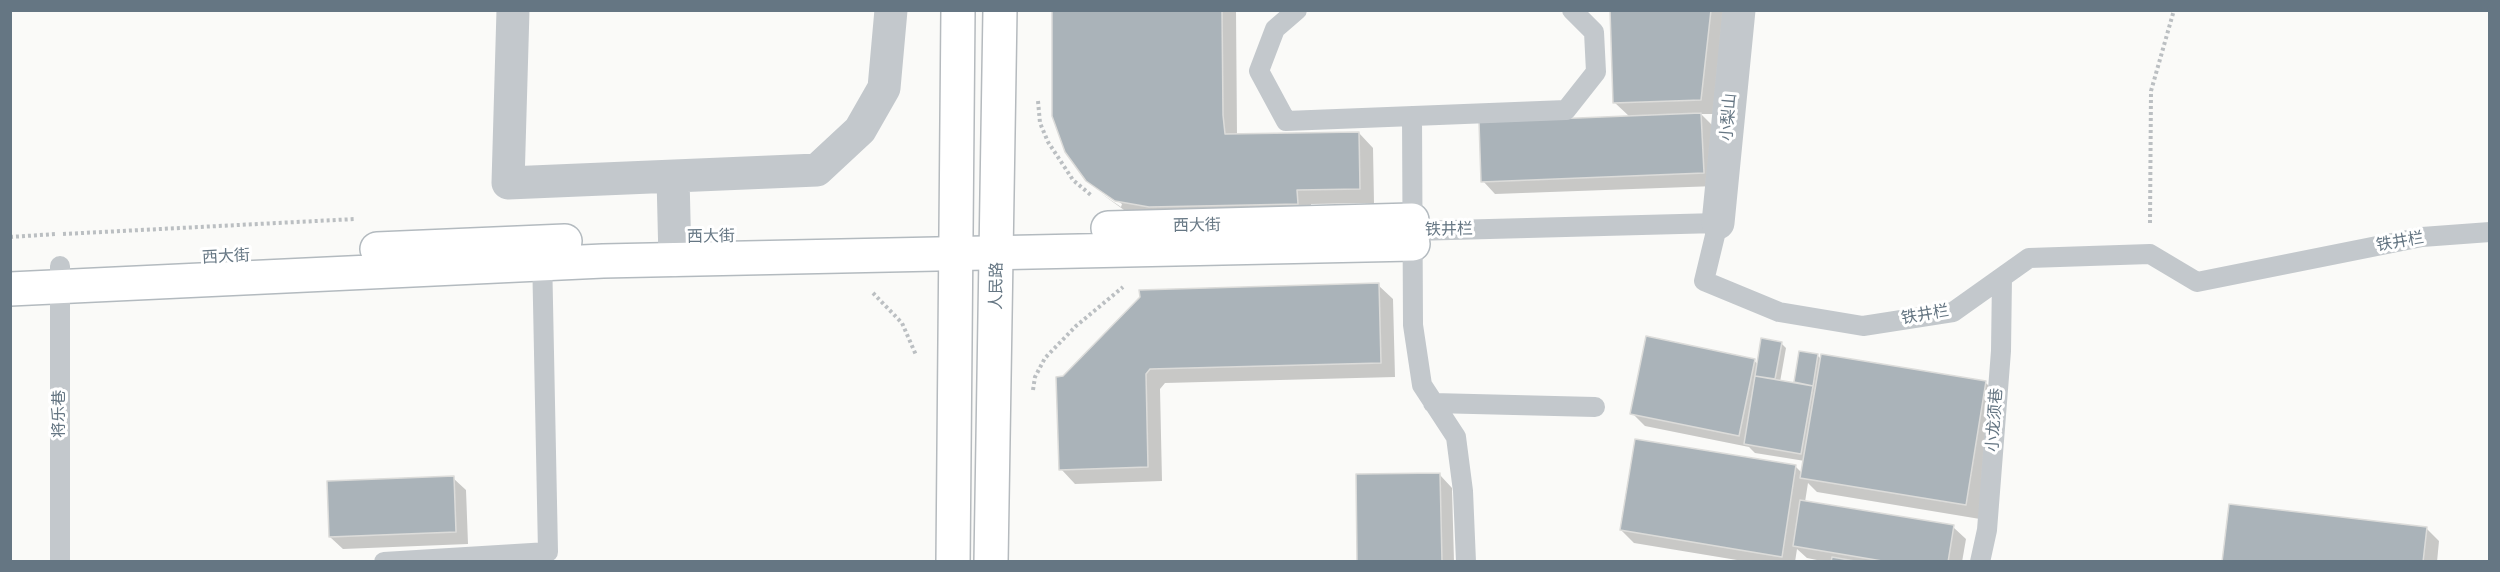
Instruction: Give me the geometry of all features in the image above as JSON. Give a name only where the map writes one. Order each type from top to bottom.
[{"type":"street","points":[[513,10],[508,183],[817,170],[860,130],[884,88],[891,10]]},
{"type":"street","points":[[953,561],[958,10]]},
{"type":"street","name":"人民路","points":[[991,561],[1000,10]]},
{"type":"street","name":"小梨山","points":[[1719,223],[1739,10]]},
{"type":"street","points":[[673,177],[675,249]]},
{"type":"street","name":"西大街","points":[[10,268],[60,276],[542,253],[1413,232]]},
{"type":"street","points":[[10,289],[60,276]]},
{"type":"lane","points":[[1298,10],[1275,29],[1259,71],[1286,121],[1566,111],[1596,72],[1593,10]]},
{"type":"lane","points":[[1572,10],[1594,32]]},
{"type":"lane","points":[[1412,116],[1413,325],[1422,385],[1456,437],[1463,491],[1466,561]]},
{"type":"lane","name":"铁井栏","points":[[1413,232],[1719,223],[1704,280],[1779,312],[1863,326],[1953,312],[2029,258],[2150,254],[2197,282],[2422,237],[2490,232]]},
{"type":"lane","points":[[384,561],[548,552],[542,253]]},
{"type":"lane","name":"将乐巷","points":[[60,276],[60,561]]},
{"type":"lane","name":"小龙须巷","points":[[1980,561],[1987,530],[2001,351],[2002,277]]},
{"type":"lane","points":[[1434,403],[1595,407]]},
{"type":"path","points":[[2150,254],[2151,91],[2174,10]]},
{"type":"path","points":[[1038,90],[1040,123],[1048,142],[1073,180],[1094,197]]},
{"type":"path","points":[[1032,395],[1035,377],[1045,358],[1076,326],[1128,285]]},
{"type":"building","points":[[1052,10],[1222,10],[1225,134],[1359,132],[1360,189],[1297,190],[1298,204],[1149,207],[1115,201],[1086,181],[1065,152],[1052,116]]},
{"type":"building","points":[[1610,10],[1711,10],[1701,100],[1613,103]]},
{"type":"building","points":[[1701,113],[1704,173],[1481,182],[1479,122]]},
{"type":"building","points":[[1379,283],[1381,363],[1150,369],[1146,374],[1148,467],[1059,470],[1056,377],[1063,376],[1140,297],[1139,290]]},
{"type":"building","points":[[1646,336],[1755,359],[1739,436],[1630,414]]},
{"type":"building","points":[[1761,338],[1782,342],[1775,379],[1755,376]]},
{"type":"building","points":[[1799,351],[1818,354],[1813,386],[1794,382]]},
{"type":"building","points":[[1821,354],[1986,381],[1966,505],[1800,478]]},
{"type":"building","points":[[1755,376],[1813,386],[1801,454],[1744,444]]},
{"type":"building","points":[[1635,439],[1796,465],[1782,557],[1620,530]]},
{"type":"building","points":[[1440,473],[1442,562],[1357,562],[1356,474]]},
{"type":"building","points":[[454,476],[456,532],[329,537],[327,481]]},
{"type":"building","points":[[1800,500],[1954,525],[1948,562],[1888,562],[1793,546]]},
{"type":"building","points":[[2229,504],[2427,527],[2423,562],[2222,562]]},
{"type":"building","points":[[1832,557],[1860,562],[1831,562]]}]
